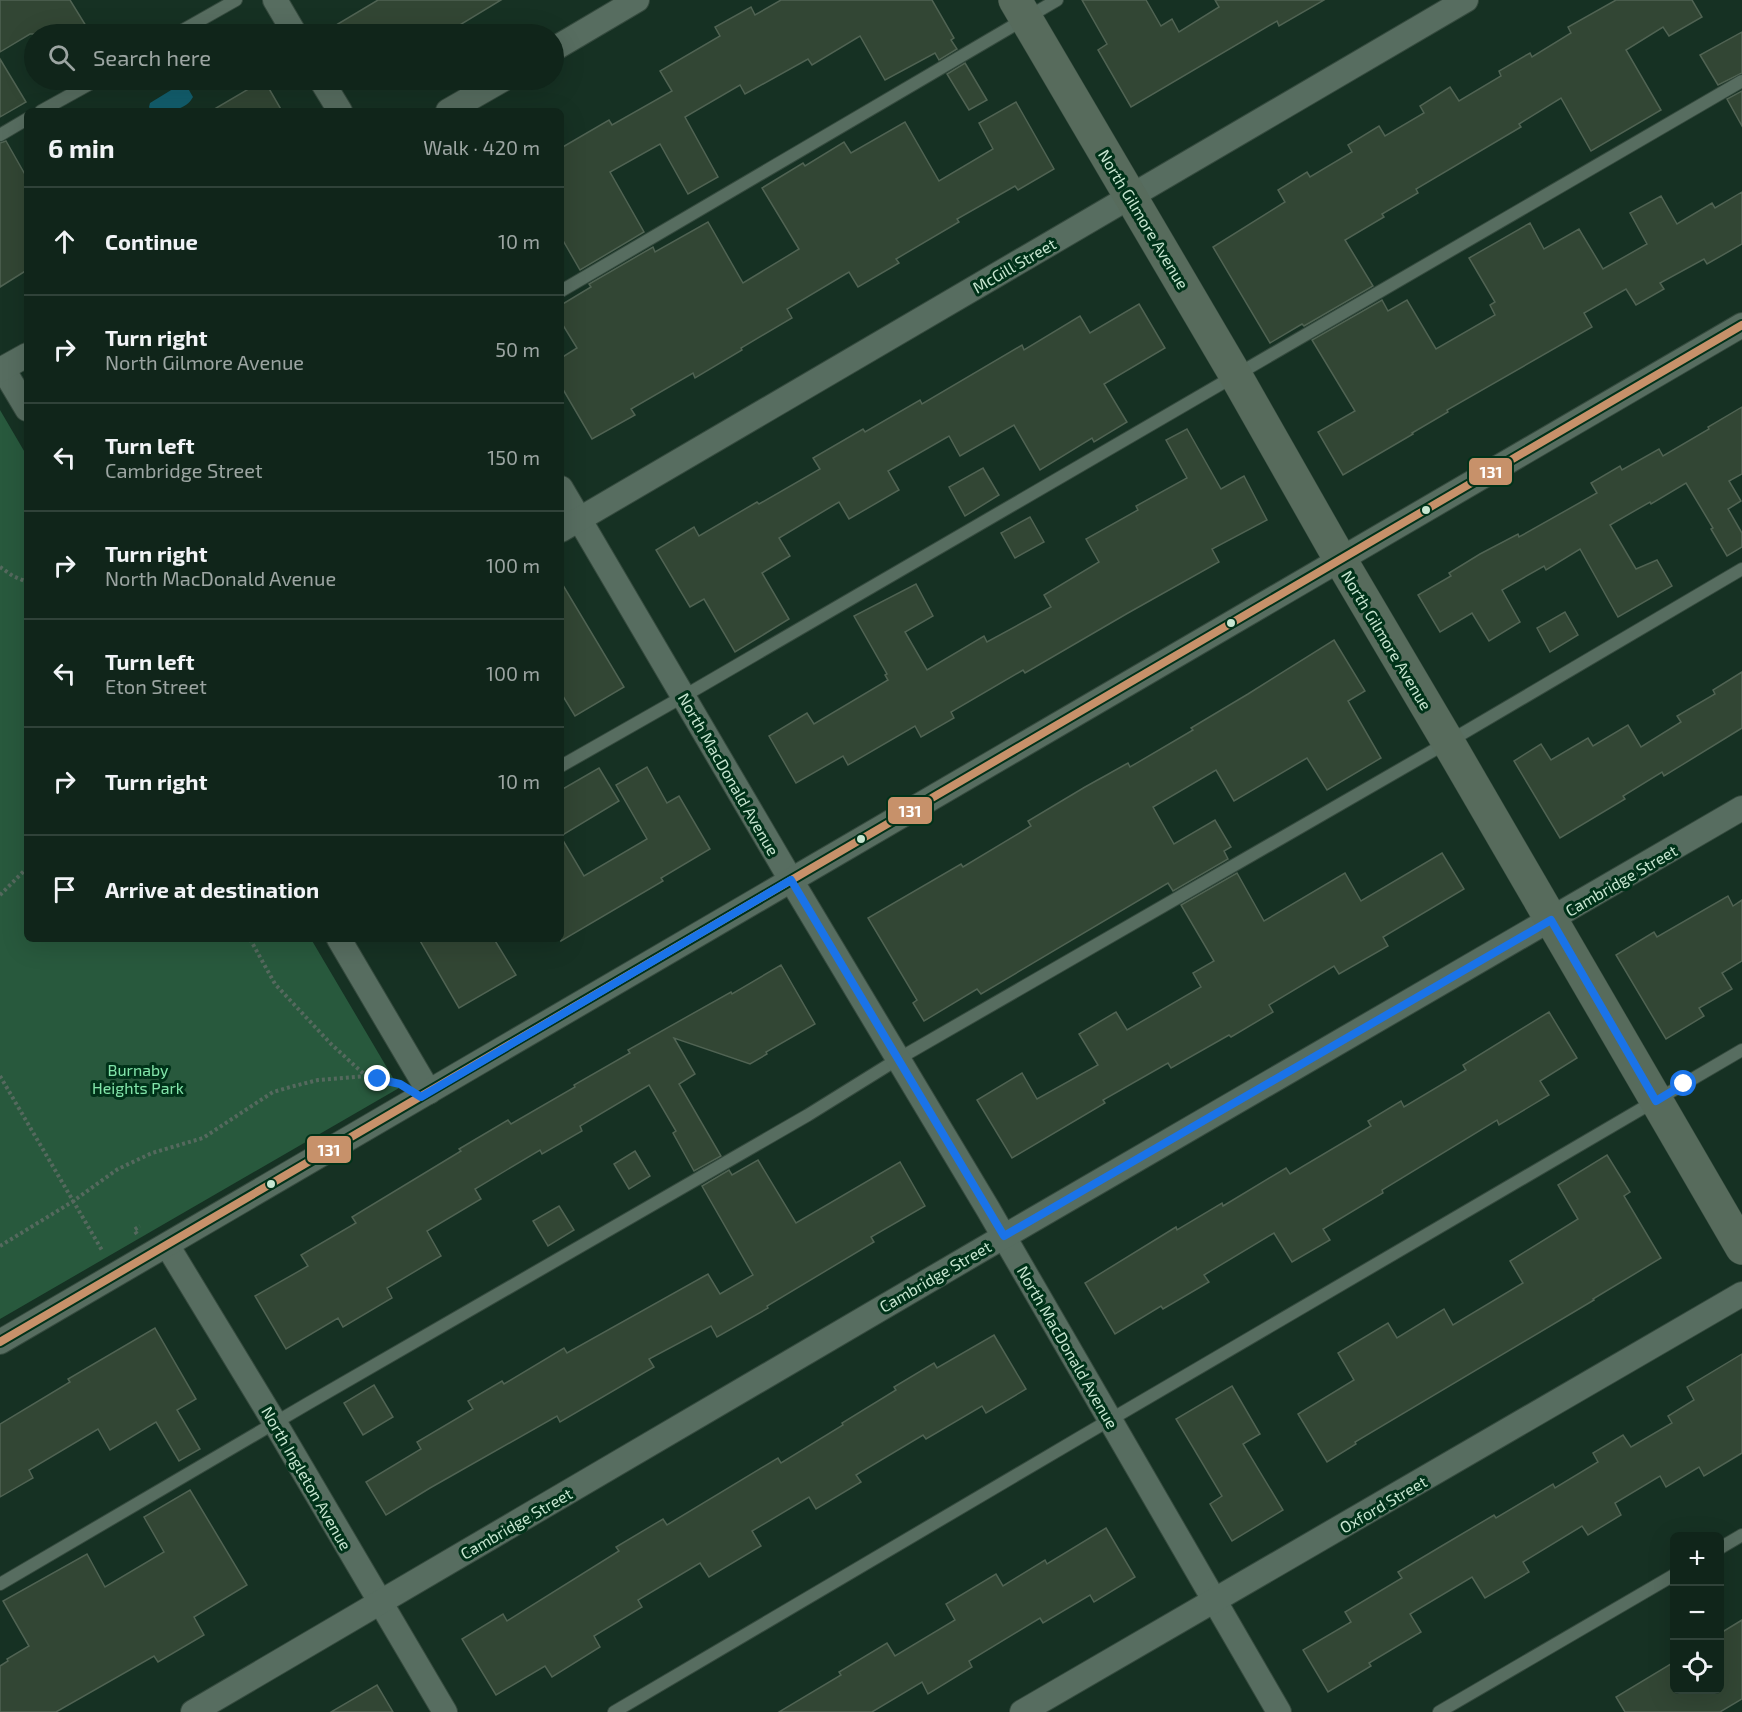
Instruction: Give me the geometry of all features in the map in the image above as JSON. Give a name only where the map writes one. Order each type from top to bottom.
[{"type":"street","points":[[275,0],[289,24]]},
{"type":"street","points":[[564,43],[637,0]]},
{"type":"street","name":"McGill Street","points":[[570,525],[1466,0]]},
{"type":"street","name":"North Gilmore Avenue","points":[[1020,9],[1132,197],[1340,559],[1742,1248]]},
{"type":"street","points":[[327,90],[338,108]]},
{"type":"street","points":[[453,108],[485,90]]},
{"type":"street","points":[[0,1342],[1742,325]]},
{"type":"street","points":[[24,357],[1,369],[24,404]]},
{"type":"street","name":"North MacDonald Avenue","points":[[564,500],[570,525],[684,696],[1004,1236],[1279,1712]]},
{"type":"street","name":"Cambridge Street","points":[[193,1712],[1004,1236],[1742,808]]},
{"type":"street","points":[[341,942],[425,1094]]},
{"type":"street","name":"North Ingleton Avenue","points":[[167,1245],[445,1712]]},
{"type":"street","name":"Oxford Street","points":[[1022,1712],[1742,1294]]},
{"type":"lane","points":[[194,24],[236,0]]},
{"type":"lane","points":[[564,289],[1020,9],[1057,0]]},
{"type":"lane","points":[[564,764],[1742,81]]},
{"type":"lane","points":[[46,108],[79,90]]},
{"type":"lane","points":[[0,135],[24,121]]},
{"type":"lane","points":[[0,1584],[1742,569]]},
{"type":"lane","points":[[614,1712],[1742,1050]]},
{"type":"lane","points":[[1724,1545],[1742,1535]]},
{"type":"lane","points":[[1439,1712],[1670,1577]]},
{"type":"path","points":[[0,567],[24,581]]},
{"type":"path","points":[[0,895],[24,871]]},
{"type":"path","points":[[252,942],[275,984],[331,1044],[367,1076]]},
{"type":"path","points":[[0,1076],[72,1202],[117,1274]]},
{"type":"path","points":[[0,1246],[72,1202],[118,1169],[152,1154],[203,1138],[273,1092],[318,1080],[367,1076],[400,1084],[425,1094]]},
{"type":"green space","name":"Burnaby Heights Park","points":[[0,410],[24,451],[24,942],[313,942],[399,1088],[0,1319]]},
{"type":"water","points":[[171,90],[189,90],[193,97],[190,102],[180,108],[150,108],[150,103]]},
{"type":"building","points":[[0,0],[70,0],[85,24],[24,24],[24,38],[0,52]]},
{"type":"building","points":[[378,0],[501,0],[461,24],[338,24]]},
{"type":"building","points":[[781,0],[932,0],[954,38],[951,40],[957,49],[939,60],[935,53],[885,80],[860,36],[812,65],[808,59],[745,94],[740,85],[685,117],[718,177],[688,194],[660,144],[610,172],[644,232],[580,270],[564,242],[564,146],[609,120],[612,125],[672,91],[660,71],[720,36],[715,27],[751,7],[755,15]]},
{"type":"building","points":[[1082,0],[1146,0],[1161,26],[1172,19],[1179,32],[1219,7],[1215,0],[1324,0],[1279,26],[1277,21],[1131,107],[1098,50],[1107,44]]},
{"type":"building","points":[[1616,0],[1692,0],[1702,17],[1669,36],[1663,27],[1626,50],[1661,110],[1591,151],[1561,98],[1519,124],[1521,127],[1416,189],[1418,193],[1382,214],[1384,217],[1345,240],[1373,286],[1270,343],[1213,247],[1285,202],[1278,190],[1307,172],[1310,177],[1352,152],[1348,145],[1379,126],[1385,136],[1424,113],[1420,106],[1450,87],[1459,101],[1501,76],[1499,71],[1530,53],[1532,57],[1571,33],[1568,27]]},
{"type":"building","points":[[1742,32],[1742,73],[1718,85],[1700,55]]},
{"type":"building","points":[[0,59],[26,102],[0,117]]},
{"type":"building","points":[[965,63],[987,100],[969,110],[947,74]]},
{"type":"building","points":[[247,90],[270,90],[280,108],[216,108]]},
{"type":"building","points":[[1742,91],[1742,126],[1727,99]]},
{"type":"building","points":[[1016,102],[1054,169],[1018,190],[1015,186],[957,219],[959,222],[896,259],[899,263],[858,287],[849,272],[787,309],[792,318],[695,378],[693,373],[631,409],[635,415],[592,439],[564,391],[564,356],[577,348],[564,327],[564,303],[591,287],[589,284],[653,247],[655,252],[708,222],[743,283],[799,249],[762,188],[803,163],[805,166],[844,142],[851,153],[905,122],[939,181],[993,149],[979,123]]},
{"type":"building","points":[[6,141],[24,173],[24,272],[0,287],[0,143]]},
{"type":"building","points":[[1742,192],[1742,244],[1707,264],[1704,259],[1660,283],[1664,289],[1636,305],[1626,289],[1584,313],[1592,327],[1447,410],[1448,412],[1413,434],[1343,475],[1318,432],[1355,411],[1312,340],[1382,300],[1388,311],[1407,300],[1436,349],[1495,315],[1490,305],[1495,302],[1469,258],[1530,223],[1544,249],[1579,229],[1603,269],[1647,244],[1630,213],[1661,196],[1677,224],[1712,203],[1715,208]]},
{"type":"building","points":[[1139,304],[1165,348],[1104,384],[1127,422],[1094,442],[1092,438],[1040,470],[1014,425],[960,456],[949,436],[888,471],[899,490],[849,519],[839,502],[779,538],[790,556],[762,573],[789,619],[735,652],[704,599],[690,607],[656,550],[694,527],[699,536],[757,502],[759,504],[820,469],[813,458],[863,429],[865,432],[920,400],[922,404],[1022,345],[1024,350],[1080,316],[1090,333]]},
{"type":"building","points":[[1742,407],[1742,474],[1729,481],[1741,501],[1728,509],[1742,533],[1742,547],[1727,556],[1686,483],[1610,525],[1636,569],[1657,560],[1672,586],[1618,617],[1580,549],[1546,570],[1544,566],[1502,590],[1520,622],[1489,641],[1472,613],[1440,632],[1418,595],[1451,576],[1449,573],[1480,554],[1518,534],[1519,537],[1597,493],[1591,483],[1620,466],[1622,470],[1659,449],[1663,456]]},
{"type":"building","points":[[1187,429],[1221,489],[1244,476],[1267,520],[1212,549],[1219,562],[1025,673],[1023,670],[951,712],[954,718],[921,737],[915,726],[848,765],[843,756],[796,783],[769,736],[807,713],[814,724],[888,680],[885,675],[887,674],[854,616],[916,584],[933,616],[905,632],[927,670],[984,636],[987,642],[1051,607],[1044,595],[1099,562],[1086,539],[1138,510],[1136,506],[1187,478],[1166,440]]},
{"type":"building","points":[[983,468],[999,495],[965,516],[949,487]]},
{"type":"building","points":[[1030,517],[1044,542],[1015,558],[1001,533]]},
{"type":"building","points":[[564,587],[624,687],[575,716],[564,698]]},
{"type":"building","points":[[1565,612],[1578,635],[1550,652],[1537,628]]},
{"type":"building","points":[[1334,640],[1365,691],[1348,701],[1381,758],[1327,790],[1307,758],[1234,801],[1216,770],[1153,807],[1174,844],[1215,820],[1231,847],[1224,851],[1228,859],[1173,891],[1168,883],[981,994],[977,989],[924,1021],[913,1003],[917,1000],[868,918],[961,864],[963,867],[1031,826],[1028,821],[1085,787],[1128,763],[1130,767],[1193,730],[1191,728]]},
{"type":"building","points":[[1742,672],[1742,728],[1664,776],[1662,772],[1623,796],[1625,799],[1560,838],[1514,761],[1541,744],[1551,760],[1588,738],[1593,746],[1628,725],[1641,747],[1681,722],[1677,716],[1715,694],[1713,690]]},
{"type":"building","points":[[647,767],[667,803],[679,796],[710,849],[661,878],[663,881],[564,939],[564,842],[584,876],[647,839],[616,785]]},
{"type":"building","points":[[599,768],[619,801],[564,834],[564,788]]},
{"type":"building","points":[[1442,853],[1464,889],[1383,937],[1388,946],[1339,974],[1334,966],[1269,1005],[1273,1012],[1171,1068],[1168,1063],[1103,1100],[1105,1103],[1012,1158],[977,1100],[1022,1073],[1037,1099],[1098,1065],[1079,1034],[1116,1012],[1127,1030],[1201,987],[1193,973],[1214,961],[1181,905],[1237,873],[1264,921],[1345,873],[1361,901]]},
{"type":"building","points":[[1728,896],[1733,906],[1742,900],[1742,961],[1722,973],[1732,989],[1699,1008],[1704,1016],[1666,1039],[1616,955],[1654,932],[1657,937]]},
{"type":"building","points":[[421,942],[496,942],[516,975],[459,1008]]},
{"type":"building","points":[[781,965],[815,1024],[766,1052],[767,1054],[750,1064],[674,1038],[695,1074],[679,1084],[721,1156],[694,1171],[673,1133],[676,1131],[649,1085],[580,1126],[582,1131],[542,1154],[540,1150],[475,1189],[481,1199],[427,1231],[441,1256],[387,1288],[392,1298],[343,1327],[338,1318],[286,1349],[255,1296],[308,1266],[301,1255],[356,1223],[352,1217],[461,1151],[459,1149],[508,1120],[511,1124],[630,1053],[628,1050]]},
{"type":"building","points":[[1549,1012],[1577,1058],[1540,1081],[1549,1095],[1499,1125],[1497,1120],[1382,1190],[1383,1193],[1323,1229],[1330,1240],[1292,1262],[1274,1233],[1204,1275],[1209,1282],[1163,1309],[1161,1306],[1115,1334],[1085,1283],[1176,1227],[1177,1230],[1222,1203],[1223,1206],[1286,1168],[1290,1174],[1371,1126],[1368,1121],[1401,1101],[1404,1107],[1466,1070],[1463,1065]]},
{"type":"building","points":[[635,1151],[650,1176],[629,1189],[614,1164]]},
{"type":"building","points":[[1607,1155],[1630,1192],[1624,1196],[1661,1258],[1355,1442],[1356,1444],[1327,1462],[1298,1414],[1354,1380],[1338,1353],[1388,1323],[1397,1338],[1444,1309],[1453,1325],[1523,1283],[1510,1261],[1578,1219],[1558,1185]]},
{"type":"building","points":[[758,1160],[796,1223],[900,1162],[925,1206],[871,1237],[874,1242],[767,1306],[768,1308],[717,1337],[711,1326],[649,1359],[654,1367],[560,1422],[557,1416],[386,1515],[366,1482],[421,1449],[417,1442],[473,1409],[468,1401],[502,1381],[504,1384],[564,1348],[567,1353],[708,1274],[720,1294],[753,1275],[702,1186],[729,1170],[732,1175]]},
{"type":"building","points":[[559,1206],[574,1230],[548,1246],[533,1221]]},
{"type":"building","points":[[155,1328],[196,1399],[177,1410],[200,1449],[179,1461],[156,1422],[110,1450],[98,1429],[29,1470],[33,1478],[0,1497],[0,1424],[70,1382],[68,1379]]},
{"type":"building","points":[[994,1335],[1026,1389],[986,1413],[982,1406],[926,1439],[923,1435],[856,1475],[861,1482],[816,1509],[809,1497],[752,1531],[761,1546],[709,1577],[700,1563],[638,1600],[642,1607],[594,1636],[600,1647],[552,1677],[545,1666],[496,1695],[462,1639],[503,1614],[507,1621],[619,1551],[616,1547],[663,1519],[667,1525],[778,1458],[781,1463],[896,1390],[894,1387],[934,1363],[937,1368]]},
{"type":"building","points":[[1742,1354],[1742,1453],[1704,1476],[1699,1467],[1666,1487],[1660,1476],[1615,1503],[1621,1515],[1588,1535],[1582,1526],[1523,1562],[1529,1572],[1485,1598],[1472,1577],[1410,1614],[1421,1632],[1369,1663],[1371,1666],[1328,1692],[1303,1650],[1351,1622],[1345,1612],[1402,1578],[1398,1572],[1440,1547],[1494,1515],[1496,1518],[1553,1484],[1555,1488],[1598,1462],[1593,1453],[1623,1435],[1631,1447],[1672,1423],[1668,1416],[1694,1400],[1687,1387]]},
{"type":"building","points":[[374,1385],[393,1417],[363,1435],[344,1403]]},
{"type":"building","points":[[1232,1386],[1260,1434],[1243,1444],[1283,1510],[1232,1541],[1210,1504],[1222,1496],[1176,1419]]},
{"type":"building","points":[[190,1490],[247,1585],[194,1617],[204,1635],[158,1662],[154,1656],[56,1712],[0,1712],[0,1666],[29,1646],[3,1601],[87,1554],[105,1587],[164,1552],[144,1517]]},
{"type":"building","points":[[1106,1528],[1135,1577],[1094,1602],[1090,1595],[1043,1623],[1040,1618],[969,1661],[972,1667],[928,1694],[922,1682],[872,1712],[779,1712],[841,1675],[839,1672],[887,1643],[895,1656],[955,1620],[946,1604],[996,1574],[1003,1586],[1045,1560],[1047,1564]]},
{"type":"building","points":[[1742,1620],[1742,1699],[1720,1712],[1625,1712],[1616,1697],[1670,1664],[1670,1694],[1724,1694],[1724,1631]]},
{"type":"building","points":[[377,1685],[393,1712],[331,1712]]},
{"type":"transit line","name":"131","points":[[0,1342],[1742,325]]},
{"type":"route","points":[[378,1079],[400,1084],[421,1097],[791,880],[1004,1236],[1551,920],[1656,1101],[1684,1084]]}]
